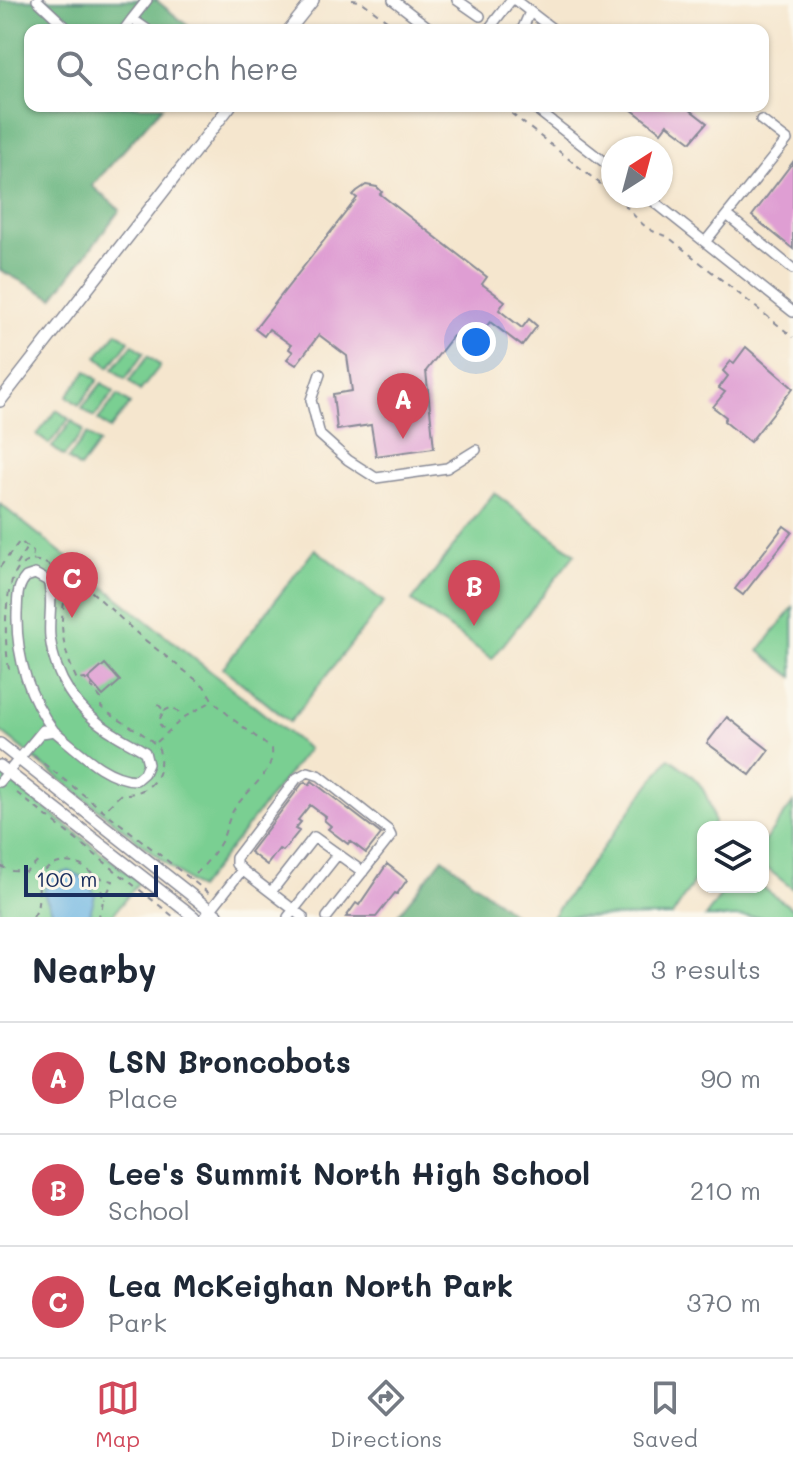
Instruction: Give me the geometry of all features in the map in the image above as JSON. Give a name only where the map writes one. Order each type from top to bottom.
[{"type":"main road","points":[[294,24],[313,0]]},
{"type":"main road","points":[[0,401],[225,112]]},
{"type":"main road","points":[[0,744],[211,915]]},
{"type":"main road","points":[[2,775],[194,917]]},
{"type":"street","points":[[37,0],[63,24]]},
{"type":"street","points":[[128,24],[147,0]]},
{"type":"street","points":[[393,0],[424,24]]},
{"type":"street","points":[[457,0],[480,16]]},
{"type":"street","points":[[493,24],[513,0],[546,24]]},
{"type":"street","points":[[525,24],[530,12]]},
{"type":"street","points":[[132,19],[139,24]]},
{"type":"street","points":[[540,112],[601,160]]},
{"type":"street","points":[[705,242],[791,139],[761,120]]},
{"type":"street","points":[[662,208],[793,312]]},
{"type":"street","points":[[727,215],[793,269]]},
{"type":"street","points":[[320,374],[311,400],[320,435],[348,460],[376,478],[447,468],[476,450]]},
{"type":"street","points":[[35,574],[48,581],[51,589],[50,634],[66,692],[80,708],[112,733],[145,752],[148,764],[136,780],[123,779],[104,770],[54,731],[37,709],[23,673],[16,637],[18,590],[26,577],[35,574]]},
{"type":"street","points":[[2,775],[42,733],[46,720]]},
{"type":"street","points":[[42,733],[54,731]]},
{"type":"street","points":[[303,917],[291,913],[236,864],[238,853],[297,778],[308,772],[320,776],[388,830],[391,836],[327,917]]},
{"type":"street","points":[[271,892],[314,837],[363,872]]},
{"type":"street","points":[[291,913],[338,854]]},
{"type":"street","points":[[211,915],[242,870]]},
{"type":"path","points":[[352,0],[361,1],[392,24]]},
{"type":"path","points":[[510,112],[601,185]]},
{"type":"path","points":[[627,208],[653,233],[667,236],[793,337]]},
{"type":"path","points":[[0,567],[20,541],[33,552],[31,561]]},
{"type":"path","points":[[9,577],[27,546]]},
{"type":"path","points":[[13,570],[31,561],[43,562],[91,591],[141,637],[190,673],[234,720],[268,744],[273,755],[258,781],[233,810],[211,858],[191,879]]},
{"type":"path","points":[[59,574],[65,591],[63,636],[69,664],[77,680],[85,679],[102,700],[101,707],[117,721],[155,744],[184,717],[213,701]]},
{"type":"path","points":[[65,591],[77,583]]},
{"type":"path","points":[[4,585],[3,617],[9,669]]},
{"type":"path","points":[[158,704],[164,711]]},
{"type":"path","points":[[167,733],[158,722],[164,711],[172,707],[184,717]]},
{"type":"path","points":[[30,753],[212,896]]},
{"type":"path","points":[[2,775],[174,917]]},
{"type":"path","points":[[0,866],[26,872],[40,860]]},
{"type":"path","points":[[33,917],[37,912],[39,878],[49,868],[72,862],[96,877],[104,900]]},
{"type":"path","points":[[96,877],[113,881],[124,877]]},
{"type":"path","points":[[98,917],[113,881]]},
{"type":"green space","points":[[0,0],[156,0],[186,24],[24,24],[24,112],[158,112],[92,186],[120,210],[53,298],[0,270]]},
{"type":"green space","points":[[117,332],[129,341],[109,367],[97,357]]},
{"type":"green space","points":[[133,344],[144,353],[125,379],[113,369]]},
{"type":"green space","points":[[148,356],[160,366],[140,391],[129,381]]},
{"type":"green space","points":[[87,371],[98,380],[79,405],[67,396]]},
{"type":"green space","points":[[102,383],[114,392],[94,417],[82,408]]},
{"type":"green space","points":[[118,395],[130,404],[110,429],[98,420]]},
{"type":"green space","points":[[57,410],[69,419],[49,444],[37,435]]},
{"type":"green space","points":[[72,421],[84,431],[64,456],[52,447]]},
{"type":"green space","points":[[87,434],[99,443],[80,468],[68,459]]},
{"type":"green space","points":[[494,493],[575,554],[492,659],[412,601]]},
{"type":"green space","points":[[0,504],[308,749],[198,889],[0,731]]},
{"type":"green space","points":[[315,549],[384,602],[290,722],[223,668]]},
{"type":"green space","points":[[793,607],[793,677],[759,651]]},
{"type":"green space","points":[[669,758],[700,784],[714,821],[697,821],[697,877],[672,916],[552,917]]},
{"type":"green space","points":[[0,773],[139,882],[111,917],[0,917]]},
{"type":"green space","points":[[793,803],[793,889],[769,870],[769,835]]},
{"type":"green space","points":[[443,858],[517,917],[396,917]]},
{"type":"green space","points":[[769,892],[793,909],[793,917],[705,917],[723,893]]},
{"type":"water","points":[[69,871],[86,879],[95,895],[89,917],[54,917],[45,897],[45,888],[51,876]]},
{"type":"building","points":[[635,112],[693,112],[707,123],[691,142],[667,124],[661,132]]},
{"type":"building","points":[[793,162],[793,249],[752,216]]},
{"type":"building","points":[[366,185],[377,187],[382,192],[380,194],[487,277],[482,284],[505,301],[499,310],[522,328],[529,319],[537,326],[522,346],[490,322],[470,348],[453,336],[426,371],[434,448],[376,456],[371,425],[337,430],[333,394],[352,391],[347,356],[319,335],[296,365],[287,359],[293,352],[289,349],[291,345],[269,329],[264,336],[255,329],[357,198],[353,195]]},
{"type":"building","points":[[746,347],[793,388],[750,442],[724,421],[726,417],[713,407],[725,392],[719,388],[728,376],[723,371],[731,361],[734,363]]},
{"type":"building","points":[[784,526],[792,532],[743,595],[735,589]]},
{"type":"building","points":[[105,664],[120,681],[103,696],[88,679]]},
{"type":"building","points":[[727,717],[769,750],[750,775],[707,743]]},
{"type":"building","points":[[312,781],[381,834],[366,853],[328,829],[331,826],[324,820],[326,817],[310,805],[298,820],[301,822],[295,829],[299,831],[267,865],[250,852],[302,784],[305,782],[309,785]]},
{"type":"building","points":[[387,864],[407,880],[397,894],[376,917],[346,917],[356,903],[359,905]]},
{"type":"place","name":"LSN Broncobots","points":[[403,439]]},
{"type":"place","name":"Lea McKeighan North Park","points":[[72,618]]},
{"type":"place","name":"Lee's Summit North High School","points":[[474,626]]}]
